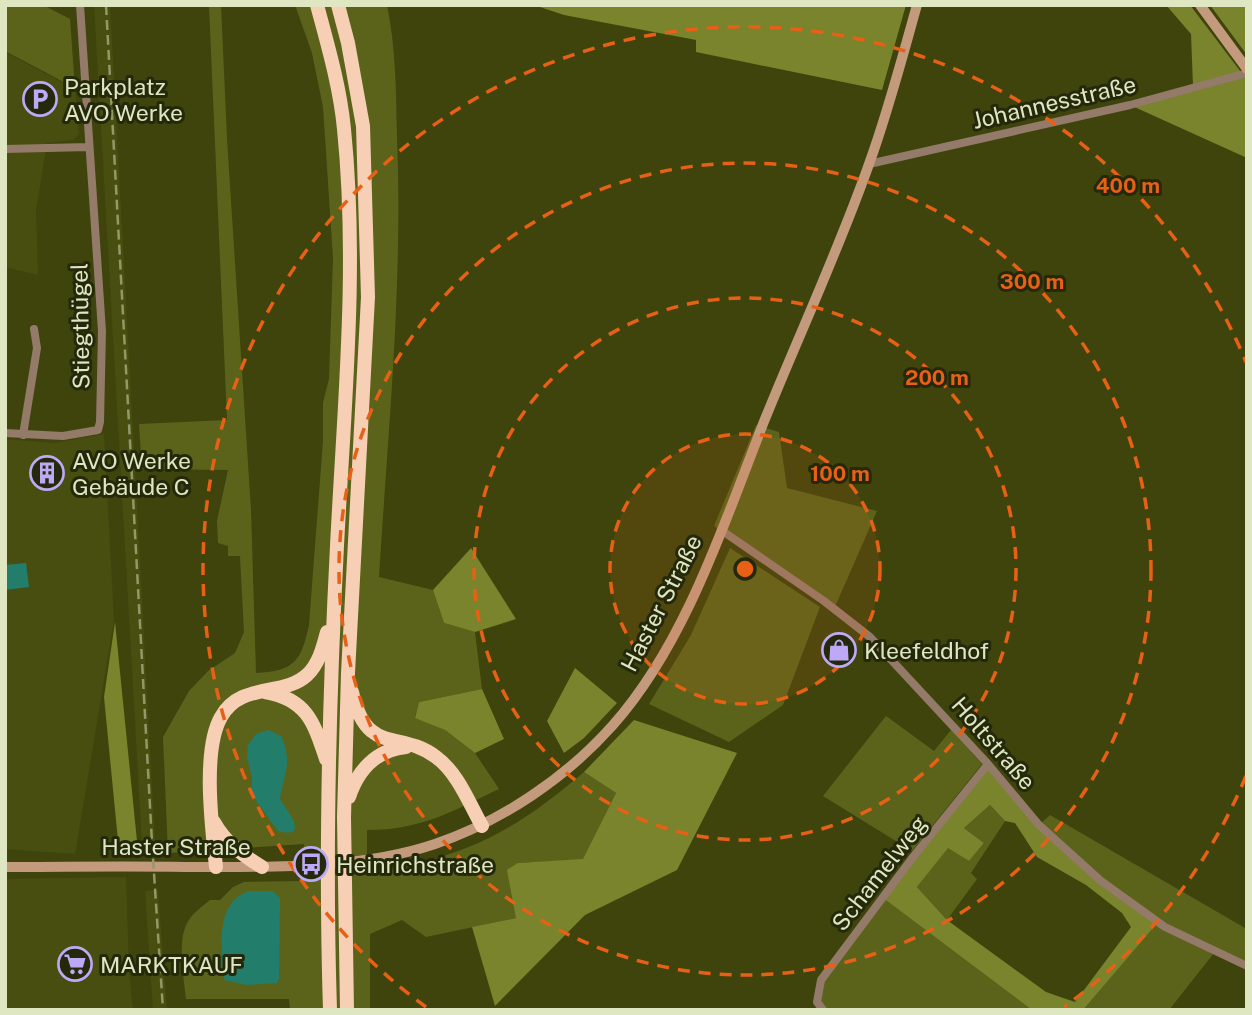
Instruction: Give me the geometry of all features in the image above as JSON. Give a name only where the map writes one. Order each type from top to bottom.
[{"type":"highway","points":[[317,5],[332,59],[344,128],[350,298],[334,607],[329,768],[327,909],[330,1010]]},
{"type":"highway","points":[[338,5],[348,43],[363,127],[368,272],[348,673],[344,817],[347,1010]]},
{"type":"highway","points":[[216,867],[210,766],[213,734],[232,702],[306,676],[318,659],[334,607]]},
{"type":"highway","points":[[348,673],[363,722],[372,731],[391,741],[421,749],[437,758],[454,776],[482,825]]},
{"type":"highway","points":[[260,691],[278,694],[305,711],[315,726],[329,768]]},
{"type":"highway","points":[[344,817],[355,781],[366,765],[396,748],[411,746]]},
{"type":"highway","points":[[213,820],[235,848],[262,867]]},
{"type":"main road","name":"Haster Straße","points":[[5,867],[262,867],[385,857],[434,845],[482,825],[534,794],[564,772],[612,727],[662,659],[721,530],[869,164],[917,5]]},
{"type":"main road","points":[[1200,5],[1247,71]]},
{"type":"street","name":"Stiegthügel","points":[[5,433],[63,436],[98,430],[103,331],[80,5]]},
{"type":"street","name":"Johannesstraße","points":[[869,164],[1130,105],[1247,71]]},
{"type":"street","points":[[5,149],[89,147]]},
{"type":"street","name":"Stiegthügel","points":[[23,435],[37,348],[34,329]]},
{"type":"street","name":"Holtstraße","points":[[721,530],[824,601],[870,637],[988,764],[1039,825],[1101,881],[1165,927],[1247,966]]},
{"type":"street","name":"Schamelweg","points":[[823,1010],[817,1002],[821,980],[988,764]]},
{"type":"shaded area","points":[[5,5],[43,5],[70,19],[75,88],[5,51]]},
{"type":"shaded area","points":[[94,5],[110,5],[155,843],[142,844]]},
{"type":"shaded area","points":[[209,5],[221,5],[251,510],[256,673],[280,670],[294,662],[303,647],[309,625],[323,441],[323,403],[329,379],[333,258],[323,107],[312,53],[295,5],[387,5],[396,87],[398,247],[394,357],[379,577],[433,590],[444,623],[475,632],[482,689],[419,702],[415,717],[445,730],[475,753],[499,789],[420,823],[367,830],[367,873],[391,870],[439,857],[485,840],[545,804],[584,772],[616,793],[583,860],[518,863],[516,918],[426,937],[402,920],[370,934],[370,1010],[290,1010],[289,999],[186,999],[183,937],[185,927],[196,912],[210,900],[220,900],[233,887],[244,882],[305,881],[304,844],[168,853],[163,737],[189,691],[208,671],[235,653],[244,632],[240,556],[228,556],[228,546],[218,543],[217,521],[228,470],[142,469],[139,424],[227,420]]},
{"type":"shaded area","points":[[534,5],[906,5],[882,90],[696,52],[696,40],[564,15]]},
{"type":"shaded area","points":[[1166,5],[1190,5],[1247,80],[1247,158],[1130,105],[1193,86],[1191,34]]},
{"type":"shaded area","points":[[1210,5],[1247,5],[1247,55]]},
{"type":"shaded area","points":[[5,52],[75,89],[79,134],[73,140],[47,143],[36,210],[38,275],[5,267]]},
{"type":"shaded area","points":[[756,425],[779,432],[787,488],[877,511],[834,609],[714,526]]},
{"type":"shaded area","points":[[104,434],[114,620],[75,854],[5,849],[5,439],[54,443]]},
{"type":"shaded area","points":[[471,548],[516,619],[475,632],[444,623],[433,590]]},
{"type":"shaded area","points":[[730,548],[820,607],[783,705],[729,742],[649,704],[691,635]]},
{"type":"shaded area","points":[[115,622],[138,851],[119,851],[104,697]]},
{"type":"shaded area","points":[[575,668],[617,703],[584,738],[564,753],[547,721]]},
{"type":"shaded area","points":[[482,689],[504,739],[475,753],[445,730],[415,718],[419,702]]},
{"type":"shaded area","points":[[886,716],[934,751],[951,730],[982,764],[912,851],[823,796]]},
{"type":"shaded area","points":[[634,720],[737,753],[677,870],[585,915],[495,1006],[472,927],[516,918],[507,870],[518,863],[583,859],[616,793],[584,772]]},
{"type":"shaded area","points":[[988,764],[1039,825],[1101,881],[1158,922],[1083,1010],[1032,1010],[883,898]],"holes":[[[990,805],[1005,821],[1015,823],[1037,857],[1086,885],[1122,913],[1131,927],[1075,1002],[1046,992],[947,920],[917,887],[948,848],[969,861],[984,843],[964,828]]]},
{"type":"shaded area","points":[[990,805],[1005,821],[971,873],[977,879],[947,920],[917,887],[948,847],[969,861],[984,843],[964,828]]},
{"type":"shaded area","points":[[1050,815],[1245,928],[1247,924],[1247,965],[1214,953],[1169,1010],[1083,1010],[1157,922],[1101,881],[1039,825]]},
{"type":"shaded area","points":[[126,877],[133,1010],[5,1010],[5,879]]},
{"type":"shaded area","points":[[158,890],[167,1010],[153,1010],[145,891]]},
{"type":"shaded area","points":[[883,898],[1032,1010],[823,1010],[817,1002],[821,980]]},
{"type":"water","points":[[26,563],[29,587],[5,590],[5,565]]},
{"type":"water","points":[[268,730],[281,736],[285,745],[287,761],[280,799],[295,827],[294,831],[288,833],[278,831],[252,795],[248,745],[256,734]]},
{"type":"water","points":[[248,891],[273,891],[280,898],[277,983],[246,985],[225,980],[224,977],[222,944],[225,917],[233,902]]},
{"type":"railway","points":[[106,5],[163,1010]]},
{"type":"place","name":"Parkplatz AVO Werke","points":[[40,99]]},
{"type":"place","name":"AVO Werke Gebäude C","points":[[47,473]]},
{"type":"place","name":"Kleefeldhof","points":[[839,650]]},
{"type":"place","name":"Heinrichstraße","points":[[311,864]]},
{"type":"place","name":"MARKTKAUF","points":[[75,964]]}]
